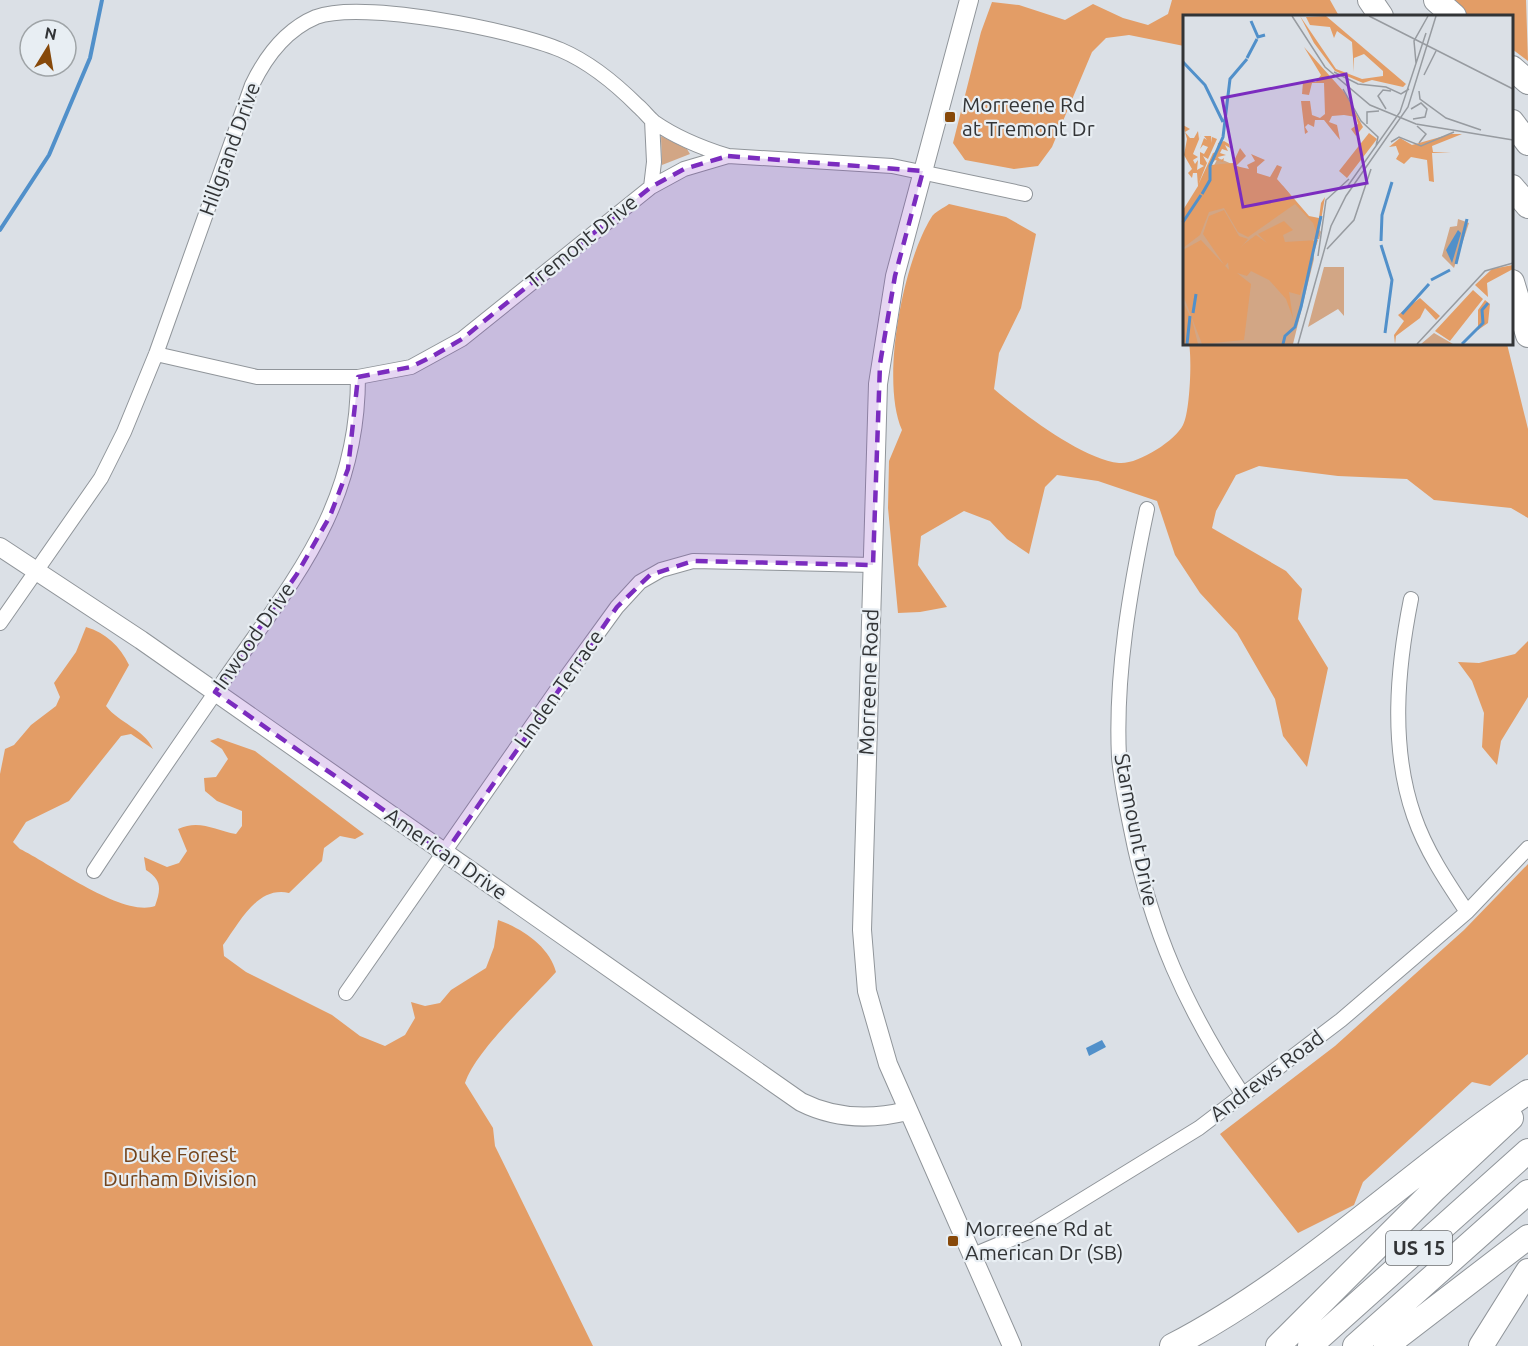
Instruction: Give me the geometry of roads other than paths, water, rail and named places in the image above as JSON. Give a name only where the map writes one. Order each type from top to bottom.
[{"type":"highway","points":[[1370,0],[1380,15]]},
{"type":"highway","points":[[1420,0],[1431,15]]},
{"type":"highway","points":[[1436,0],[1453,15]]},
{"type":"highway","points":[[1513,70],[1528,81]]},
{"type":"highway","points":[[1513,123],[1528,143]]},
{"type":"highway","points":[[1513,188],[1528,207]]},
{"type":"highway","points":[[1513,285],[1528,335]]},
{"type":"highway","points":[[1172,1346],[1270,1288],[1474,1128],[1528,1092]]},
{"type":"highway","points":[[1278,1346],[1434,1190],[1528,1102]]},
{"type":"highway","name":"US 15","points":[[1310,1346],[1528,1151]]},
{"type":"highway","name":"US 15","points":[[1354,1346],[1528,1192]]},
{"type":"highway","points":[[1386,1346],[1528,1237]]},
{"type":"highway","points":[[1481,1346],[1528,1271]]},
{"type":"street","name":"Morreene Road","points":[[969,0],[896,276],[880,364],[876,408],[862,897],[863,960],[873,1019],[907,1111],[1012,1346]]},
{"type":"street","name":"Hillgrand Drive","points":[[0,623],[101,478],[124,432],[156,354],[252,85],[268,55],[282,39],[316,17],[330,12],[371,10],[477,27],[561,50],[599,73],[652,120],[701,147],[728,156]]},
{"type":"street","points":[[651,188],[654,162],[652,120]]},
{"type":"street","name":"Tremont Drive","points":[[156,354],[257,376],[358,377],[411,367],[462,339],[651,188],[684,169],[728,156],[892,166],[1025,194]]},
{"type":"street","name":"Inwood Drive","points":[[94,871],[297,574],[330,516],[348,470],[358,396],[358,377]]},
{"type":"street","name":"Starmount Drive","points":[[1147,509],[1132,588],[1121,679],[1119,736],[1122,781],[1139,872],[1165,954],[1196,1014],[1243,1095]]},
{"type":"street","name":"American Drive","points":[[0,547],[215,692],[801,1102],[825,1112],[844,1116],[887,1116],[907,1111]]},
{"type":"street","name":"Linden Terrace","points":[[346,993],[617,607],[650,575],[693,561],[873,565]]},
{"type":"street","points":[[1411,599],[1401,663],[1398,721],[1404,775],[1415,820],[1431,855],[1467,912]]},
{"type":"street","name":"Andrews Road","points":[[971,1256],[1033,1230],[1169,1148],[1243,1095],[1341,1020],[1467,912],[1528,848]]},
{"type":"water","points":[[1102,1040],[1106,1047],[1089,1056],[1086,1048]]},
{"type":"waterway","points":[[0,230],[49,155],[90,58],[102,0]]},
{"type":"place","name":"Morreene Rd at Tremont Dr","points":[[950,117]]},
{"type":"place","name":"Morreene Rd at American Dr (SB)","points":[[953,1241]]},
{"type":"park label","name":"Duke Forest Durham Division","points":[[180,1167]]}]
